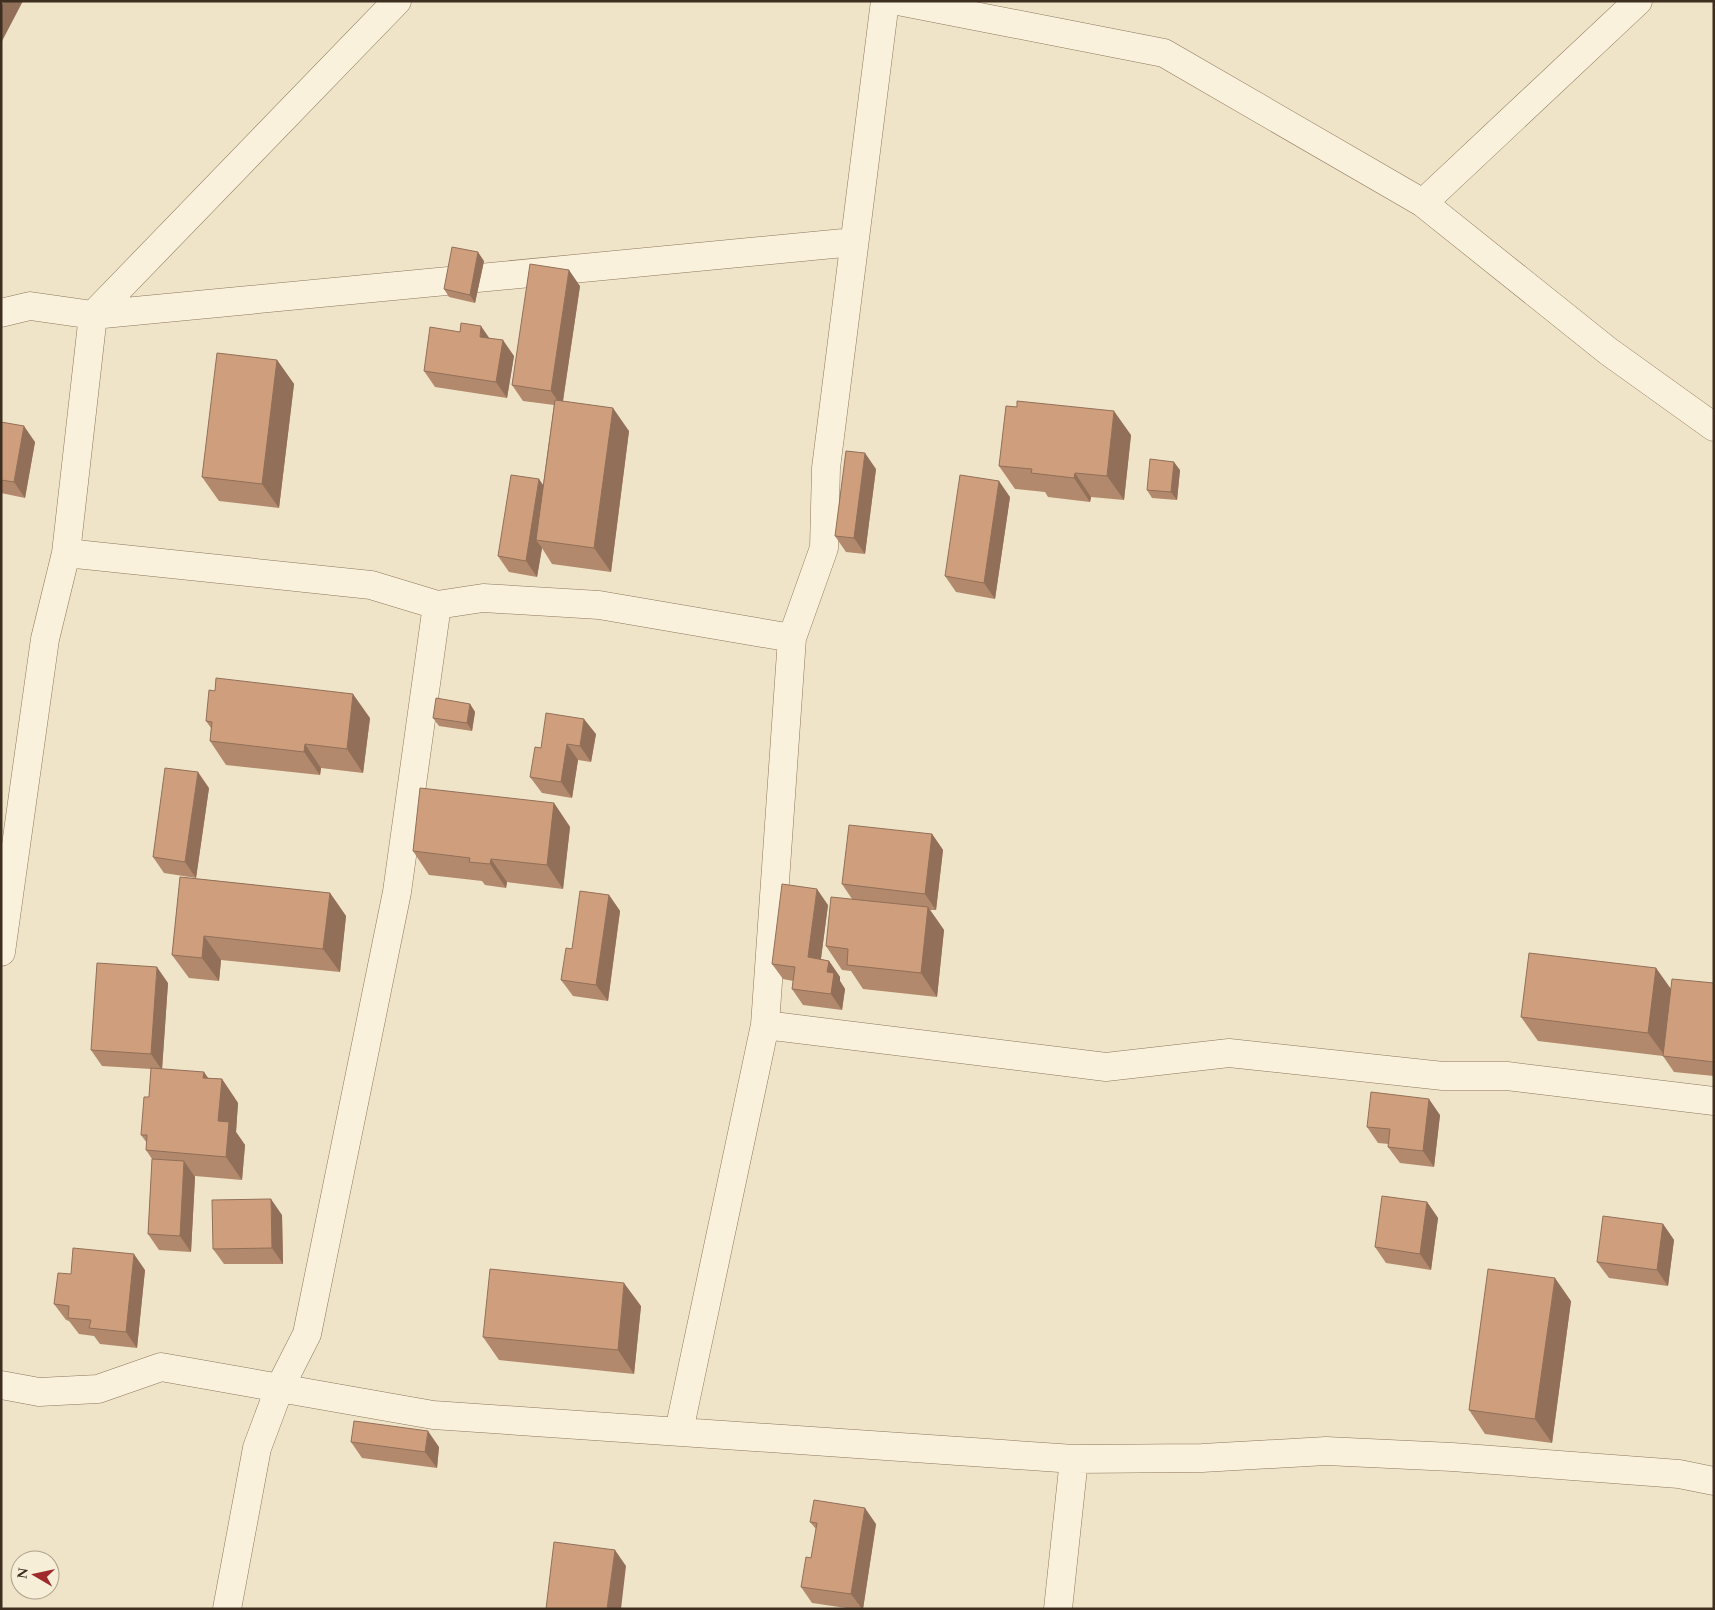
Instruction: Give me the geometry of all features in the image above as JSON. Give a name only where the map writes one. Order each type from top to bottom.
[{"type":"street","points":[[1,952],[45,639],[66,552],[93,315],[396,1]]},
{"type":"street","points":[[679,1431],[765,1025],[792,638],[824,548],[826,468],[885,1]]},
{"type":"street","points":[[898,1],[1164,53],[1423,203],[1608,351],[1714,427]]},
{"type":"street","points":[[1423,203],[1638,1]]},
{"type":"street","points":[[1,312],[30,306],[93,315],[854,242]]},
{"type":"street","points":[[66,552],[371,585],[436,605],[483,598],[599,605],[792,638]]},
{"type":"street","points":[[227,1609],[257,1448],[279,1389],[307,1334],[397,892],[436,605]]},
{"type":"street","points":[[765,1025],[1106,1067],[1229,1053],[1442,1076],[1507,1076],[1714,1101]]},
{"type":"street","points":[[1,1385],[39,1392],[98,1389],[161,1367],[433,1415],[1074,1459],[1202,1458],[1326,1451],[1452,1457],[1679,1474],[1714,1481]]},
{"type":"street","points":[[1058,1609],[1074,1459]]},
{"type":"building","points":[[452,247],[478,252],[470,295],[444,289]]},
{"type":"building","points":[[530,264],[569,270],[551,391],[512,385]]},
{"type":"building","points":[[461,323],[481,326],[480,337],[503,340],[496,382],[424,371],[430,327],[460,332]]},
{"type":"building","points":[[217,353],[277,360],[262,484],[202,477]]},
{"type":"building","points":[[555,400],[613,408],[594,548],[536,540]]},
{"type":"building","points":[[1017,401],[1114,411],[1107,476],[1075,473],[1074,478],[1031,473],[1032,469],[999,466],[1006,406],[1017,407]]},
{"type":"building","points":[[1,422],[24,426],[14,482],[1,480]]},
{"type":"building","points":[[846,451],[865,453],[854,538],[835,536]]},
{"type":"building","points":[[1150,459],[1174,462],[1171,492],[1147,490]]},
{"type":"building","points":[[511,475],[539,479],[526,561],[498,556]]},
{"type":"building","points":[[960,475],[999,481],[984,583],[945,576]]},
{"type":"building","points":[[216,678],[353,694],[347,749],[305,744],[304,752],[210,741],[212,722],[206,721],[209,690],[215,691]]},
{"type":"building","points":[[436,698],[470,704],[467,723],[433,718]]},
{"type":"building","points":[[546,713],[584,719],[580,746],[567,744],[561,782],[530,777],[535,747],[541,748]]},
{"type":"building","points":[[165,768],[198,772],[185,862],[153,857]]},
{"type":"building","points":[[420,788],[554,803],[547,865],[491,859],[490,864],[469,862],[470,858],[413,851]]},
{"type":"building","points":[[849,825],[932,834],[925,894],[842,884]]},
{"type":"building","points":[[180,877],[330,893],[323,949],[204,936],[202,958],[172,955]]},
{"type":"building","points":[[782,884],[817,889],[808,957],[829,961],[827,972],[834,973],[831,994],[792,989],[795,967],[772,964]]},
{"type":"building","points":[[580,891],[609,895],[596,985],[561,980],[566,948],[572,949]]},
{"type":"building","points":[[831,897],[928,907],[921,973],[847,965],[848,949],[826,946]]},
{"type":"building","points":[[1529,953],[1656,968],[1648,1033],[1521,1017]]},
{"type":"building","points":[[97,963],[157,967],[151,1054],[91,1050]]},
{"type":"building","points":[[1672,979],[1714,983],[1714,1062],[1663,1056]]},
{"type":"building","points":[[151,1068],[204,1072],[203,1078],[222,1079],[218,1121],[229,1122],[226,1157],[146,1150],[147,1135],[141,1135],[144,1097],[149,1097]]},
{"type":"building","points":[[1371,1092],[1429,1099],[1423,1151],[1388,1147],[1390,1129],[1367,1127]]},
{"type":"building","points":[[152,1159],[184,1161],[180,1236],[148,1234]]},
{"type":"building","points":[[1382,1196],[1427,1202],[1420,1254],[1375,1247]]},
{"type":"building","points":[[271,1199],[272,1248],[213,1249],[212,1200]]},
{"type":"building","points":[[1603,1216],[1663,1224],[1657,1270],[1597,1262]]},
{"type":"building","points":[[73,1248],[134,1254],[126,1332],[89,1328],[91,1320],[68,1318],[69,1306],[54,1304],[58,1273],[71,1274]]},
{"type":"building","points":[[490,1269],[624,1283],[618,1350],[483,1337]]},
{"type":"building","points":[[1488,1269],[1555,1278],[1535,1419],[1469,1410]]},
{"type":"building","points":[[354,1421],[428,1431],[425,1452],[351,1442]]},
{"type":"building","points":[[814,1500],[865,1508],[851,1594],[801,1587],[806,1557],[811,1558],[817,1523],[810,1522]]},
{"type":"building","points":[[554,1542],[615,1550],[607,1609],[546,1609]]}]
